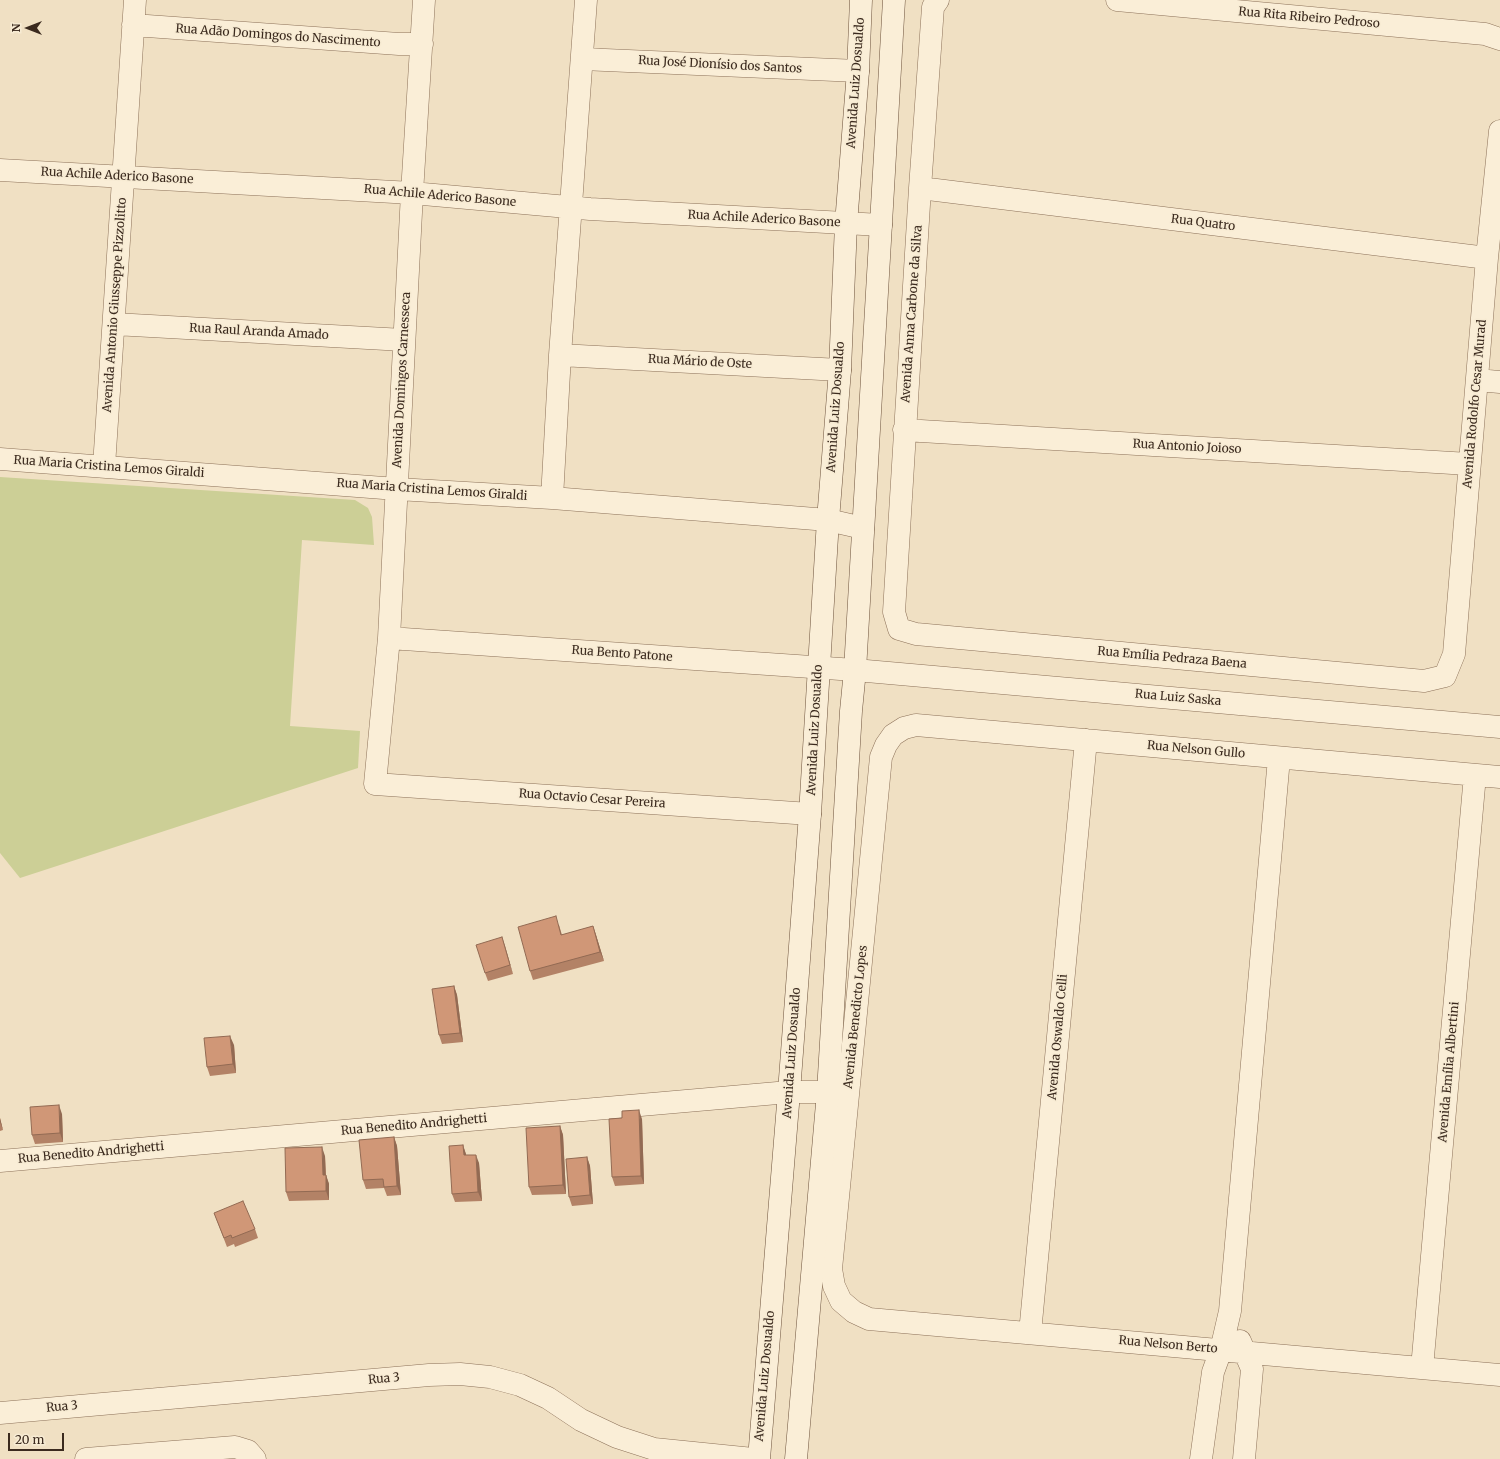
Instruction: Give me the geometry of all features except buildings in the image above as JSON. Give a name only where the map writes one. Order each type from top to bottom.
[{"type":"street","name":"Avenida Antonio Giusseppe Pizzolitto","points":[[104,466],[135,0]]},
{"type":"street","name":"Avenida Domingos Carnesseca","points":[[375,784],[388,638],[424,0]]},
{"type":"street","points":[[552,498],[570,207],[586,0]]},
{"type":"street","name":"Avenida Luiz Dosualdo","points":[[758,1459],[789,1092],[810,814],[818,667],[840,370],[846,224],[858,71],[861,0]]},
{"type":"street","points":[[796,1459],[828,1092],[851,711],[855,670],[894,0]]},
{"type":"street","name":"Avenida Anna Carbone da Silva","points":[[899,629],[894,612],[904,430],[933,8],[938,0]]},
{"type":"street","name":"Rua Rita Ribeiro Pedroso","points":[[1117,0],[1485,34],[1500,39]]},
{"type":"street","name":"Rua Adão Domingos do Nascimento","points":[[133,25],[399,44],[422,44]]},
{"type":"street","name":"Rua José Dionísio dos Santos","points":[[582,59],[858,71]]},
{"type":"street","name":"Avenida Rodolfo Cesar Murad","points":[[1445,676],[1454,654],[1487,258],[1500,131]]},
{"type":"street","name":"Rua Achile Aderico Basone","points":[[0,170],[412,193],[570,207],[881,225]]},
{"type":"street","name":"Rua Quatro","points":[[920,188],[1487,258]]},
{"type":"street","name":"Rua Raul Aranda Amado","points":[[114,324],[404,340]]},
{"type":"street","name":"Rua Mário de Oste","points":[[560,355],[840,370]]},
{"type":"street","points":[[1477,380],[1500,382]]},
{"type":"street","name":"Rua Antonio Joioso","points":[[904,430],[1469,464]]},
{"type":"street","name":"Rua Maria Cristina Lemos Giraldi","points":[[0,459],[552,498],[828,520],[863,528]]},
{"type":"street","name":"Rua Emília Pedraza Baena","points":[[899,629],[916,634],[1424,681],[1445,676]]},
{"type":"street","name":"Rua Bento Patone","points":[[388,638],[855,670]]},
{"type":"street","name":"Rua Luiz Saska","points":[[855,670],[1500,727]]},
{"type":"street","name":"Rua Nelson Gullo","points":[[893,735],[904,728],[916,725],[1500,777]]},
{"type":"street","name":"Avenida Benedicto Lopes","points":[[841,1301],[834,1286],[831,1269],[881,757],[886,745],[893,735]]},
{"type":"street","name":"Avenida Oswaldo Celli","points":[[1030,1334],[1086,740]]},
{"type":"street","points":[[1201,1459],[1213,1372],[1221,1350],[1230,1311],[1279,758]]},
{"type":"street","name":"Avenida Emília Albertini","points":[[1422,1368],[1475,775]]},
{"type":"street","name":"Rua Octavio Cesar Pereira","points":[[375,784],[810,814]]},
{"type":"street","name":"Rua Benedito Andrighetti","points":[[0,1161],[789,1092],[828,1092]]},
{"type":"street","name":"Rua Nelson Berto","points":[[841,1301],[854,1312],[869,1319],[1500,1375]]},
{"type":"street","points":[[1230,1311],[1244,1352],[1252,1369],[1244,1459]]},
{"type":"street","name":"Rua 3","points":[[0,1413],[429,1375],[460,1374],[490,1378],[520,1385],[548,1398],[581,1420],[617,1437],[647,1446],[753,1459]]},
{"type":"street","points":[[86,1459],[235,1447],[245,1449],[254,1457]]},
{"type":"green space","points":[[0,477],[355,500],[368,508],[372,517],[374,545],[302,540],[290,726],[360,731],[358,768],[20,878],[0,853]]}]
